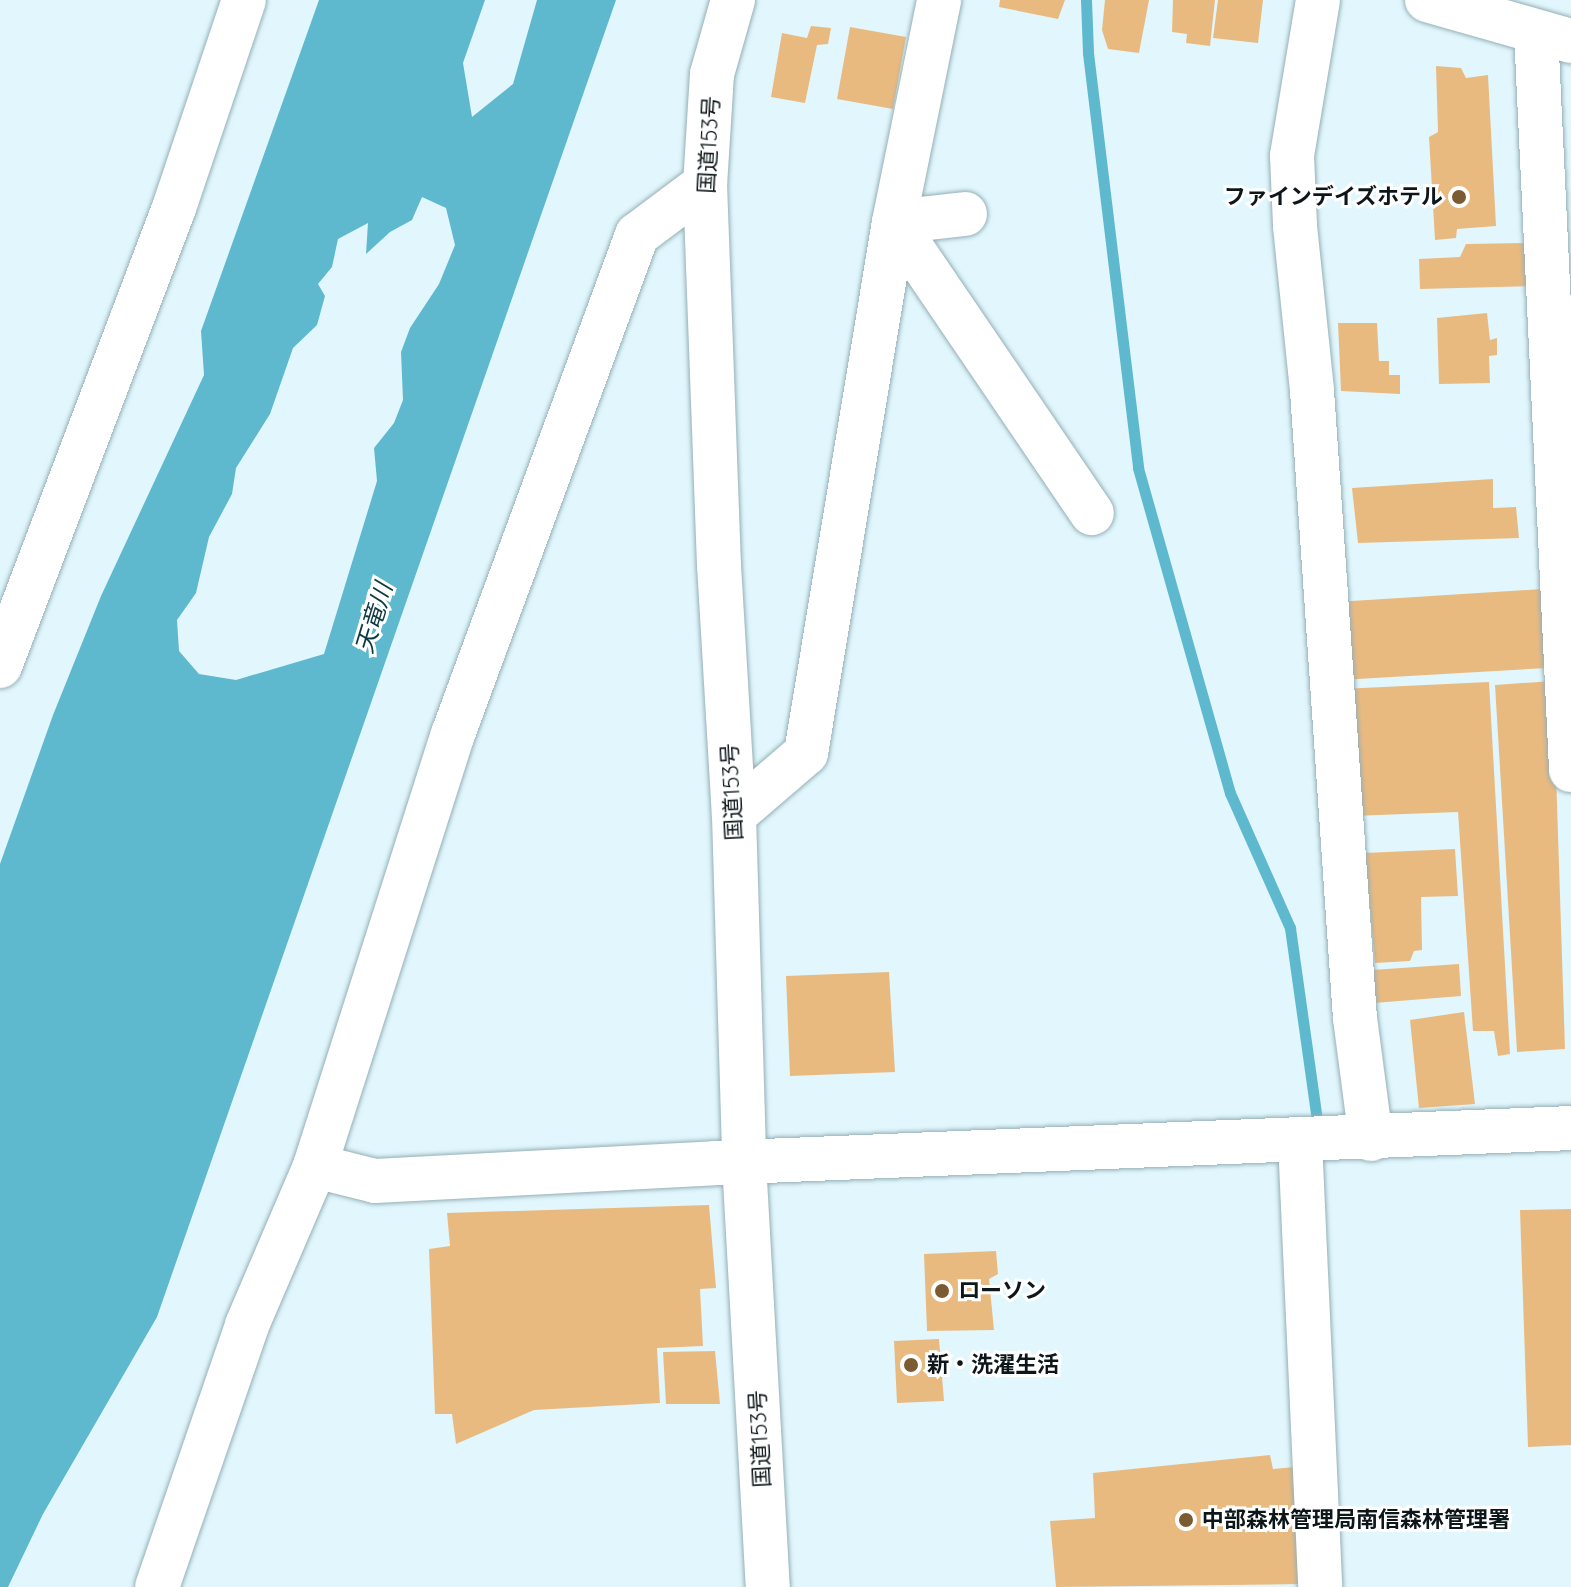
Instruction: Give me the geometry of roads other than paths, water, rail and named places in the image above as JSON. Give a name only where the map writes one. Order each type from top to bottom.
[{"type":"main road","points":[[0,666],[174,208],[244,0]]},
{"type":"main road","name":"国道153号","points":[[733,0],[712,74],[705,184],[719,565],[734,815],[744,1162],[768,1587]]},
{"type":"main road","points":[[734,815],[806,753],[894,222],[939,0]]},
{"type":"main road","points":[[1318,0],[1292,156],[1295,226],[1312,391],[1355,1018],[1371,1139]]},
{"type":"main road","points":[[1427,0],[1554,36],[1571,770]]},
{"type":"main road","points":[[157,1587],[247,1325],[315,1166],[453,734],[637,235],[705,184]]},
{"type":"main road","points":[[894,222],[965,214]]},
{"type":"main road","points":[[894,222],[1092,513]]},
{"type":"main road","points":[[315,1166],[375,1181],[744,1162],[1371,1139],[1571,1128]]},
{"type":"main road","points":[[1300,1141],[1320,1587]]},
{"type":"water","name":"天竜川","points":[[319,0],[485,0],[463,63],[472,117],[513,84],[537,0],[616,0],[157,1317],[43,1514],[8,1587],[0,1587],[0,864],[53,715],[101,596],[204,375],[201,331]],"holes":[[[422,197],[446,208],[455,245],[439,284],[410,328],[401,352],[403,400],[394,423],[374,448],[377,481],[324,654],[236,680],[199,674],[179,651],[177,620],[196,593],[209,537],[232,494],[236,468],[270,414],[293,348],[317,325],[325,296],[318,284],[332,267],[338,239],[368,223],[366,254],[390,232],[412,220]]]},
{"type":"waterway","points":[[1086,0],[1088,53],[1138,468],[1230,793],[1290,928],[1317,1119]]},
{"type":"place","name":"ファインデイズホテル","points":[[1459,197]]},
{"type":"place","name":"ローソン","points":[[942,1291]]},
{"type":"place","name":"新・洗濯生活","points":[[911,1365]]},
{"type":"place","name":"中部森林管理局南信森林管理署","points":[[1186,1520]]}]
